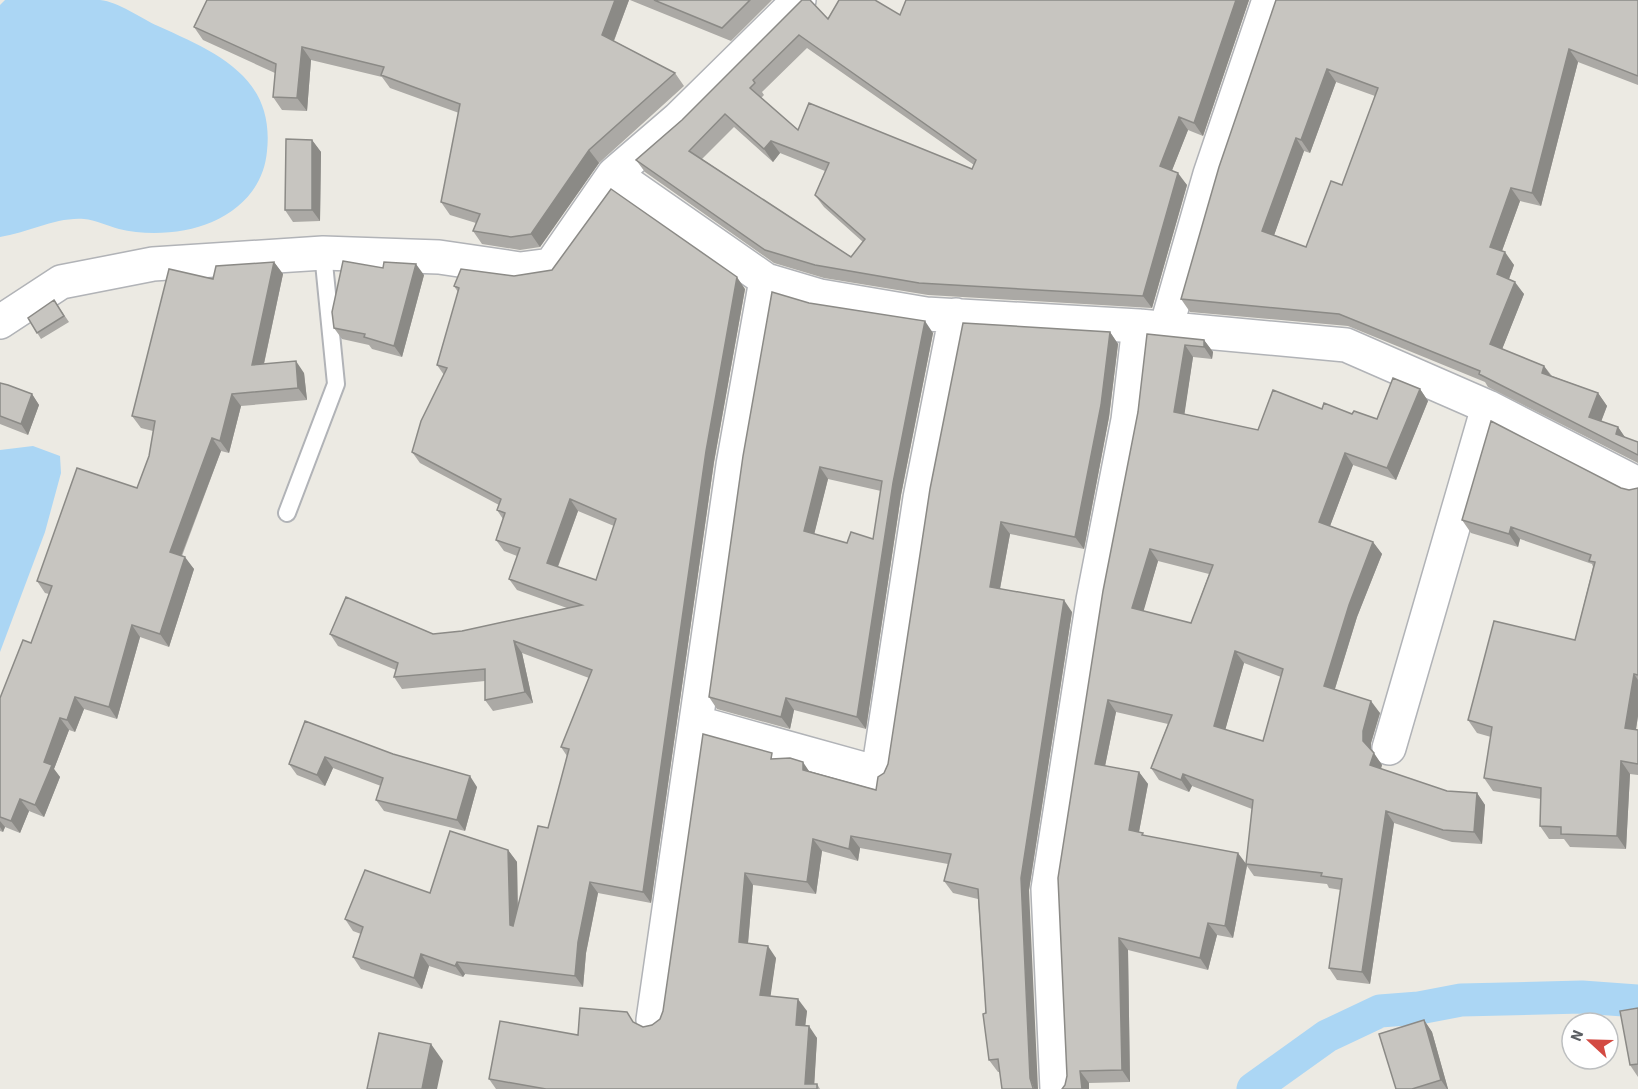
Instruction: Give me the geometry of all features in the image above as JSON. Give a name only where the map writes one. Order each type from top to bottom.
[{"type":"street","points":[[0,322],[61,282],[153,264],[323,253],[440,257],[520,269],[551,265],[614,174],[678,119],[799,0]]},
{"type":"street","points":[[1057,1089],[1048,889],[1093,600],[1128,420],[1153,327],[1210,174],[1269,0]]},
{"type":"street","points":[[614,174],[766,280],[820,296],[926,314],[1153,327],[1346,345],[1488,407],[1638,484]]},
{"type":"street","points":[[653,1020],[734,465],[766,280]]},
{"type":"street","points":[[698,723],[878,773],[920,498],[956,315]]},
{"type":"street","points":[[1389,748],[1488,407]]},
{"type":"lane","points":[[287,513],[336,384],[323,253]]},
{"type":"water","points":[[5,0],[107,1],[200,46],[237,70],[251,85],[261,103],[267,125],[265,163],[262,174],[250,194],[223,216],[190,229],[154,233],[130,231],[88,220],[73,219],[0,237],[0,5]]},
{"type":"water","points":[[33,446],[60,456],[61,473],[45,532],[0,652],[0,450]]},
{"type":"building","points":[[207,0],[615,0],[602,35],[675,73],[589,150],[531,234],[511,237],[473,231],[480,214],[441,202],[460,104],[381,75],[384,67],[302,47],[297,98],[273,97],[276,64],[194,27]]},
{"type":"building","points":[[654,0],[750,0],[722,28]]},
{"type":"building","points":[[802,0],[810,0],[828,19],[839,0],[875,0],[900,15],[906,0],[1236,0],[1194,123],[1179,117],[1160,166],[1178,173],[1143,296],[919,283],[815,265],[765,250],[636,160],[682,120]],"holes":[[[799,35],[976,160],[972,169],[809,103],[798,130],[750,88],[755,83],[753,80]],[[725,114],[764,149],[771,141],[829,163],[815,195],[865,239],[851,257],[689,151]]]},
{"type":"building","points":[[1276,0],[1638,0],[1638,76],[1569,49],[1532,193],[1511,188],[1490,247],[1505,252],[1497,274],[1515,282],[1490,344],[1544,366],[1542,373],[1598,393],[1589,417],[1618,427],[1616,434],[1638,442],[1638,455],[1479,374],[1480,371],[1339,314],[1181,299],[1219,167]],"holes":[[[1327,69],[1378,88],[1342,185],[1331,181],[1306,247],[1262,231],[1296,138],[1301,140]]]},
{"type":"building","points":[[286,139],[312,140],[312,210],[285,210]]},
{"type":"building","points":[[611,189],[737,277],[706,451],[643,892],[590,882],[578,942],[575,976],[457,962],[455,966],[421,954],[414,978],[353,957],[363,927],[345,919],[365,870],[430,893],[450,831],[508,850],[510,925],[513,926],[538,826],[548,828],[569,749],[561,747],[592,670],[514,641],[525,692],[485,700],[485,669],[394,677],[398,663],[330,634],[346,597],[433,634],[462,631],[582,605],[509,579],[520,548],[496,540],[505,513],[497,510],[501,499],[412,452],[421,421],[447,368],[437,365],[459,288],[454,286],[461,269],[514,276],[552,270]],"holes":[[[570,499],[616,519],[596,580],[547,563]]]},
{"type":"building","points":[[343,261],[383,268],[384,262],[416,264],[394,346],[364,337],[365,334],[334,328],[332,312]]},
{"type":"building","points":[[274,262],[252,365],[296,361],[298,388],[232,394],[220,441],[212,438],[170,552],[185,557],[160,634],[132,625],[109,707],[75,697],[67,720],[60,718],[44,762],[52,765],[35,805],[20,799],[11,821],[0,817],[0,698],[23,640],[31,643],[52,586],[37,581],[77,468],[137,488],[149,456],[155,421],[132,416],[169,269],[213,279],[216,266]]},
{"type":"building","points":[[772,292],[809,303],[925,321],[893,483],[857,717],[786,698],[781,717],[709,697],[743,456]],"holes":[[[820,467],[882,481],[873,539],[851,532],[847,543],[804,531]]]},
{"type":"building","points":[[54,300],[64,316],[37,333],[28,318]]},
{"type":"building","points":[[963,323],[1110,332],[1101,405],[1075,537],[1001,522],[990,587],[1064,600],[1021,878],[1030,1078],[1035,1089],[1002,1089],[998,1059],[989,1060],[983,1014],[986,1013],[978,889],[944,881],[951,854],[851,836],[849,849],[813,839],[807,882],[745,873],[739,942],[768,946],[760,995],[798,999],[796,1025],[809,1026],[805,1084],[817,1084],[817,1089],[546,1089],[489,1079],[500,1021],[578,1035],[580,1008],[627,1012],[633,1022],[643,1027],[652,1025],[660,1019],[703,734],[772,753],[771,759],[790,758],[803,762],[803,770],[876,790],[878,777],[884,773],[888,764],[930,489]]},
{"type":"building","points":[[1147,334],[1204,340],[1204,347],[1185,345],[1174,412],[1258,430],[1273,390],[1322,409],[1324,403],[1352,414],[1354,411],[1377,419],[1393,378],[1420,389],[1387,468],[1345,453],[1319,522],[1373,542],[1349,605],[1324,686],[1371,701],[1363,731],[1363,741],[1374,753],[1370,765],[1447,791],[1477,793],[1474,832],[1443,830],[1386,811],[1362,972],[1329,968],[1342,879],[1321,876],[1322,873],[1246,864],[1253,800],[1183,774],[1181,780],[1151,768],[1172,715],[1108,700],[1095,764],[1139,772],[1129,830],[1143,833],[1142,835],[1238,853],[1225,926],[1208,923],[1200,958],[1119,938],[1122,1070],[1080,1071],[1082,1089],[1062,1089],[1067,1076],[1058,878],[1103,591],[1138,412]],"holes":[[[1150,549],[1213,565],[1191,623],[1132,608]],[[1235,651],[1283,669],[1263,741],[1214,726]]]},
{"type":"building","points":[[0,383],[32,394],[21,424],[0,416]]},
{"type":"building","points":[[1491,421],[1621,488],[1629,490],[1638,488],[1638,675],[1634,674],[1625,728],[1638,730],[1638,764],[1621,761],[1617,836],[1561,834],[1561,827],[1540,826],[1541,788],[1484,778],[1492,727],[1468,720],[1494,621],[1575,640],[1595,562],[1589,561],[1591,555],[1511,527],[1509,534],[1462,520]]},
{"type":"building","points":[[305,721],[393,754],[470,776],[457,820],[376,800],[383,778],[325,757],[317,775],[289,764]]},
{"type":"building","points":[[1638,1008],[1638,1064],[1630,1065],[1620,1011]]},
{"type":"building","points":[[1424,1020],[1441,1080],[1412,1089],[1396,1089],[1379,1034]]},
{"type":"building","points":[[379,1033],[431,1044],[422,1089],[367,1089]]},
{"type":"waterway","points":[[1253,1089],[1327,1036],[1380,1011],[1419,1008],[1461,1000],[1582,997],[1638,1001]]}]
